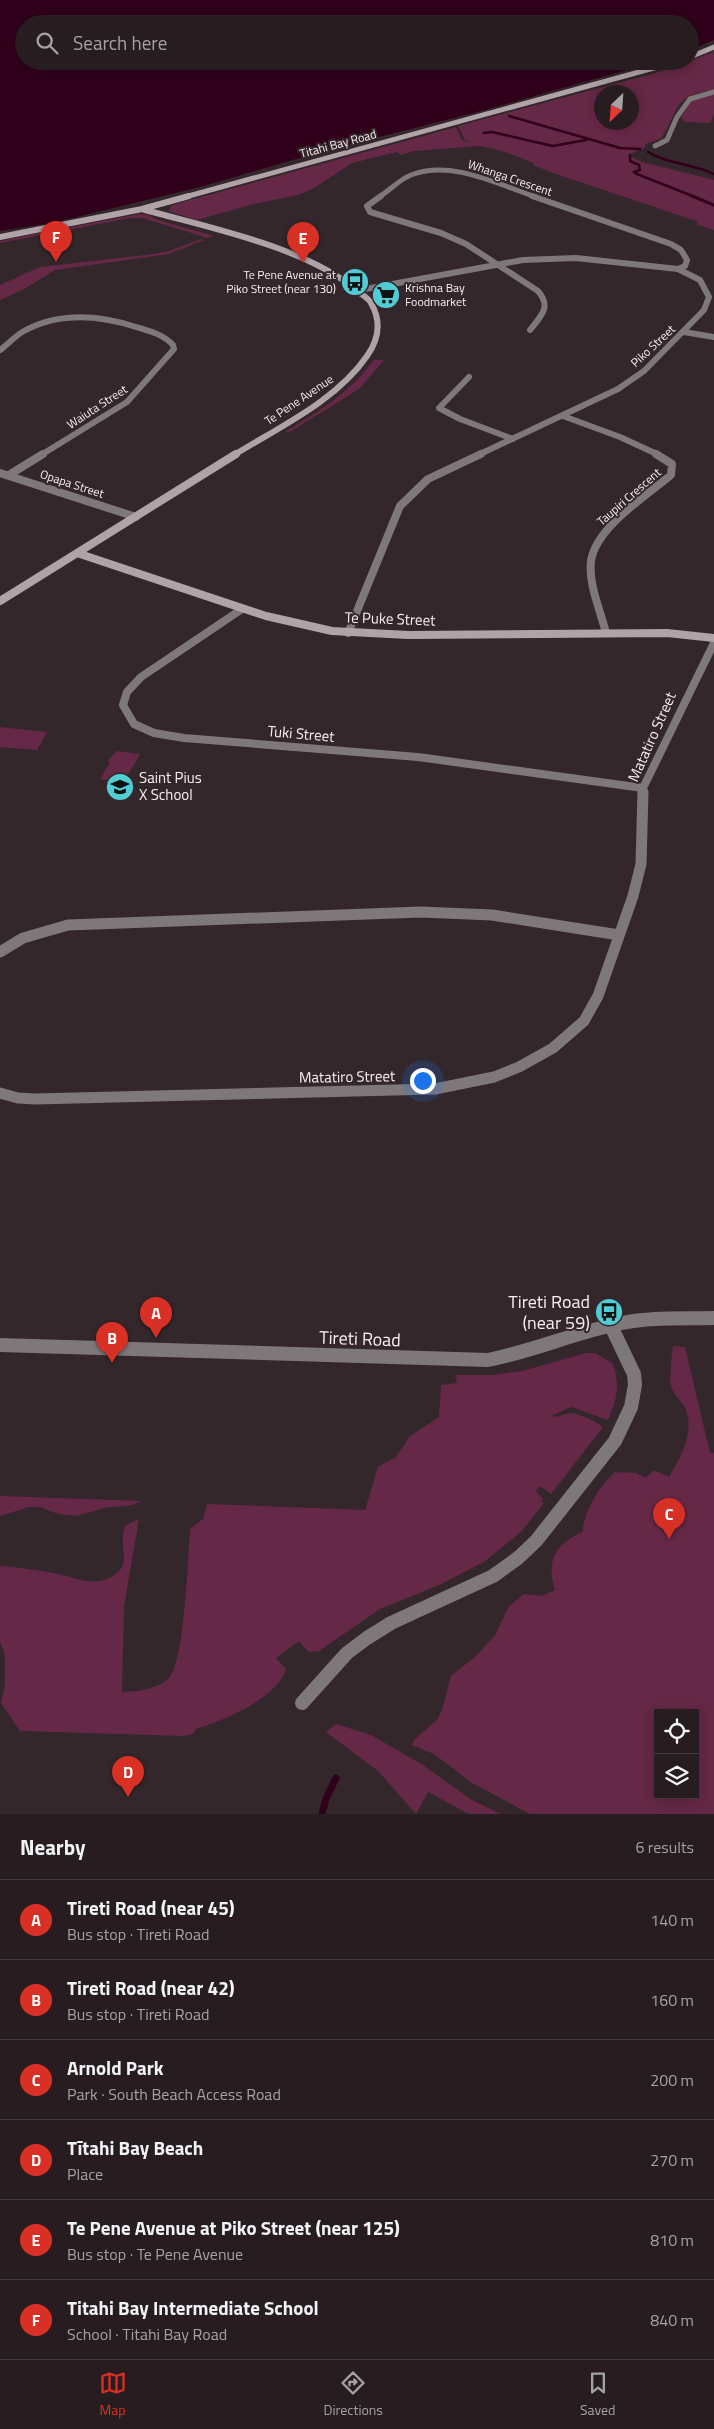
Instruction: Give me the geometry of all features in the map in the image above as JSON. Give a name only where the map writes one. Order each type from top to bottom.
[{"type":"street","points":[[699,53],[714,47]]},
{"type":"street","name":"Titahi Bay Road","points":[[0,237],[77,224],[142,208],[574,92],[649,70]]},
{"type":"street","points":[[655,146],[667,140],[677,117],[690,98],[714,92]]},
{"type":"street","name":"Whanga Crescent","points":[[497,264],[450,237],[378,215],[370,212],[367,206],[411,175],[435,170],[462,172],[671,244],[681,250],[687,260],[685,266],[678,269]]},
{"type":"street","name":"Te Pene Avenue","points":[[0,601],[315,405],[340,387],[366,356],[378,332],[380,323],[375,307],[360,290],[293,254],[142,208]]},
{"type":"street","name":"Piko Street","points":[[348,633],[400,506],[428,479],[602,398],[635,378],[684,332],[704,310],[709,297],[700,280],[678,269],[576,258],[531,259],[497,264],[360,290]]},
{"type":"street","points":[[497,264],[546,299],[546,310],[530,330]]},
{"type":"street","name":"Waiuta Street","points":[[0,350],[24,331],[36,325],[58,319],[83,317],[106,318],[145,330],[163,337],[173,345],[174,349],[127,402],[9,475]]},
{"type":"street","points":[[684,332],[714,337]]},
{"type":"street","points":[[469,377],[439,408],[460,419],[513,440]]},
{"type":"street","name":"Taupiri Crescent","points":[[563,416],[648,450],[665,458],[672,464],[672,475],[614,524],[601,537],[596,548],[591,561],[592,574],[606,633]]},
{"type":"street","name":"Opapa Street","points":[[0,473],[136,516]]},
{"type":"street","name":"Te Puke Street","points":[[76,553],[242,609],[296,624],[348,633],[394,635],[667,633],[714,638]]},
{"type":"street","name":"Tuki Street","points":[[242,609],[137,682],[127,692],[123,705],[134,724],[154,733],[184,738],[418,757],[643,788]]},
{"type":"street","name":"Matatiro Street","points":[[0,1093],[18,1098],[35,1099],[407,1091],[442,1088],[494,1077],[554,1048],[584,1021],[598,996],[633,896],[641,864],[643,788],[714,643]]},
{"type":"street","points":[[0,952],[23,938],[68,925],[421,912],[492,915],[619,936]]},
{"type":"street","name":"Tireti Road","points":[[0,1345],[488,1360],[538,1350],[611,1326],[645,1320],[714,1318]]},
{"type":"street","points":[[302,1703],[347,1653],[367,1638],[391,1623],[494,1576],[518,1558],[536,1541],[615,1441],[631,1406],[634,1396],[634,1374],[611,1326]]},
{"type":"shaded area","points":[[0,0],[714,0],[714,40],[699,46],[699,15],[15,15],[15,70],[627,70],[485,110],[324,151],[200,187],[52,223],[0,231]]},
{"type":"shaded area","points":[[714,52],[714,90],[691,96],[684,100],[675,112],[661,139],[645,144],[646,147],[628,155],[642,162],[714,180],[714,230],[695,224],[699,222],[553,173],[514,155],[479,146],[413,151],[401,155],[397,152],[352,163],[314,188],[298,195],[253,204],[197,220],[168,211],[172,205],[456,127],[462,140],[471,143],[465,140],[458,126],[594,90],[594,130],[639,130],[639,85],[611,85],[664,70],[699,70],[699,57]]},
{"type":"shaded area","points":[[714,93],[714,114],[710,123],[686,122],[681,118],[691,101]]},
{"type":"shaded area","points":[[139,214],[148,215],[158,220],[214,236],[208,238],[142,218],[130,218],[0,243],[0,241]]},
{"type":"shaded area","points":[[201,239],[204,240],[169,254],[55,270],[26,288],[0,300],[0,285],[40,267],[154,254],[169,251]]},
{"type":"shaded area","points":[[374,360],[384,360],[359,389],[288,433],[285,432],[344,392]]},
{"type":"shaded area","points":[[0,727],[47,732],[37,750],[0,747]]},
{"type":"shaded area","points":[[116,751],[140,754],[129,773],[121,779],[100,779],[110,762],[108,761]]},
{"type":"shaded area","points":[[673,1346],[685,1347],[710,1453],[714,1453],[714,1814],[530,1814],[472,1783],[434,1754],[412,1745],[414,1740],[437,1720],[442,1710],[451,1676],[476,1656],[495,1635],[509,1606],[524,1594],[541,1596],[555,1590],[552,1580],[552,1562],[555,1555],[565,1542],[582,1532],[589,1507],[609,1478],[615,1472],[636,1473],[646,1478],[654,1470],[669,1477],[683,1451],[689,1422],[683,1404],[671,1388]]},
{"type":"shaded area","points":[[586,1353],[595,1353],[612,1363],[615,1371],[617,1392],[611,1412],[608,1420],[571,1407],[551,1416],[556,1417],[574,1413],[588,1418],[603,1427],[551,1494],[540,1486],[536,1491],[544,1503],[522,1531],[484,1562],[439,1585],[380,1609],[319,1651],[309,1652],[299,1641],[276,1658],[286,1669],[281,1680],[261,1699],[248,1707],[196,1729],[193,1734],[184,1736],[20,1731],[1,1703],[5,1684],[5,1655],[0,1642],[0,1566],[46,1572],[85,1581],[106,1579],[116,1574],[124,1563],[123,1537],[126,1525],[139,1519],[124,1606],[122,1692],[159,1685],[169,1678],[179,1651],[187,1583],[190,1529],[203,1519],[207,1504],[365,1510],[378,1467],[396,1457],[410,1436],[439,1417],[441,1385],[457,1383],[455,1375],[492,1375],[522,1371]]},
{"type":"shaded area","points":[[0,1496],[142,1501],[132,1505],[104,1508],[76,1516],[58,1514],[40,1507],[29,1507],[0,1516]]},
{"type":"shaded area","points":[[336,1724],[371,1735],[423,1765],[470,1799],[501,1814],[469,1814],[428,1792],[416,1814],[378,1771],[326,1732]]},
{"type":"waterway","points":[[509,116],[620,148],[640,149]]},
{"type":"waterway","points":[[484,133],[492,132],[553,146],[586,140]]},
{"type":"waterway","points":[[648,152],[663,159],[714,174]]},
{"type":"waterway","points":[[630,155],[630,161],[639,165],[640,170],[634,172],[637,174],[695,197]]},
{"type":"waterway","points":[[692,196],[714,205]]},
{"type":"waterway","points":[[322,1814],[326,1799],[336,1778]]},
{"type":"place","name":"Titahi Bay Intermediate School","points":[[56,262]]},
{"type":"place","name":"Te Pene Avenue at Piko Street (near 125)","points":[[303,263]]},
{"type":"place","name":"Te Pene Avenue at Piko Street (near 130)","points":[[355,282]]},
{"type":"place","name":"Krishna Bay Foodmarket","points":[[386,295]]},
{"type":"place","name":"Saint Pius X School","points":[[120,787]]},
{"type":"place","name":"Tireti Road (near 59)","points":[[609,1312]]},
{"type":"place","name":"Tireti Road (near 45)","points":[[156,1338]]},
{"type":"place","name":"Tireti Road (near 42)","points":[[112,1363]]},
{"type":"place","name":"Arnold Park","points":[[669,1539]]},
{"type":"place","name":"Tītahi Bay Beach","points":[[128,1797]]}]
